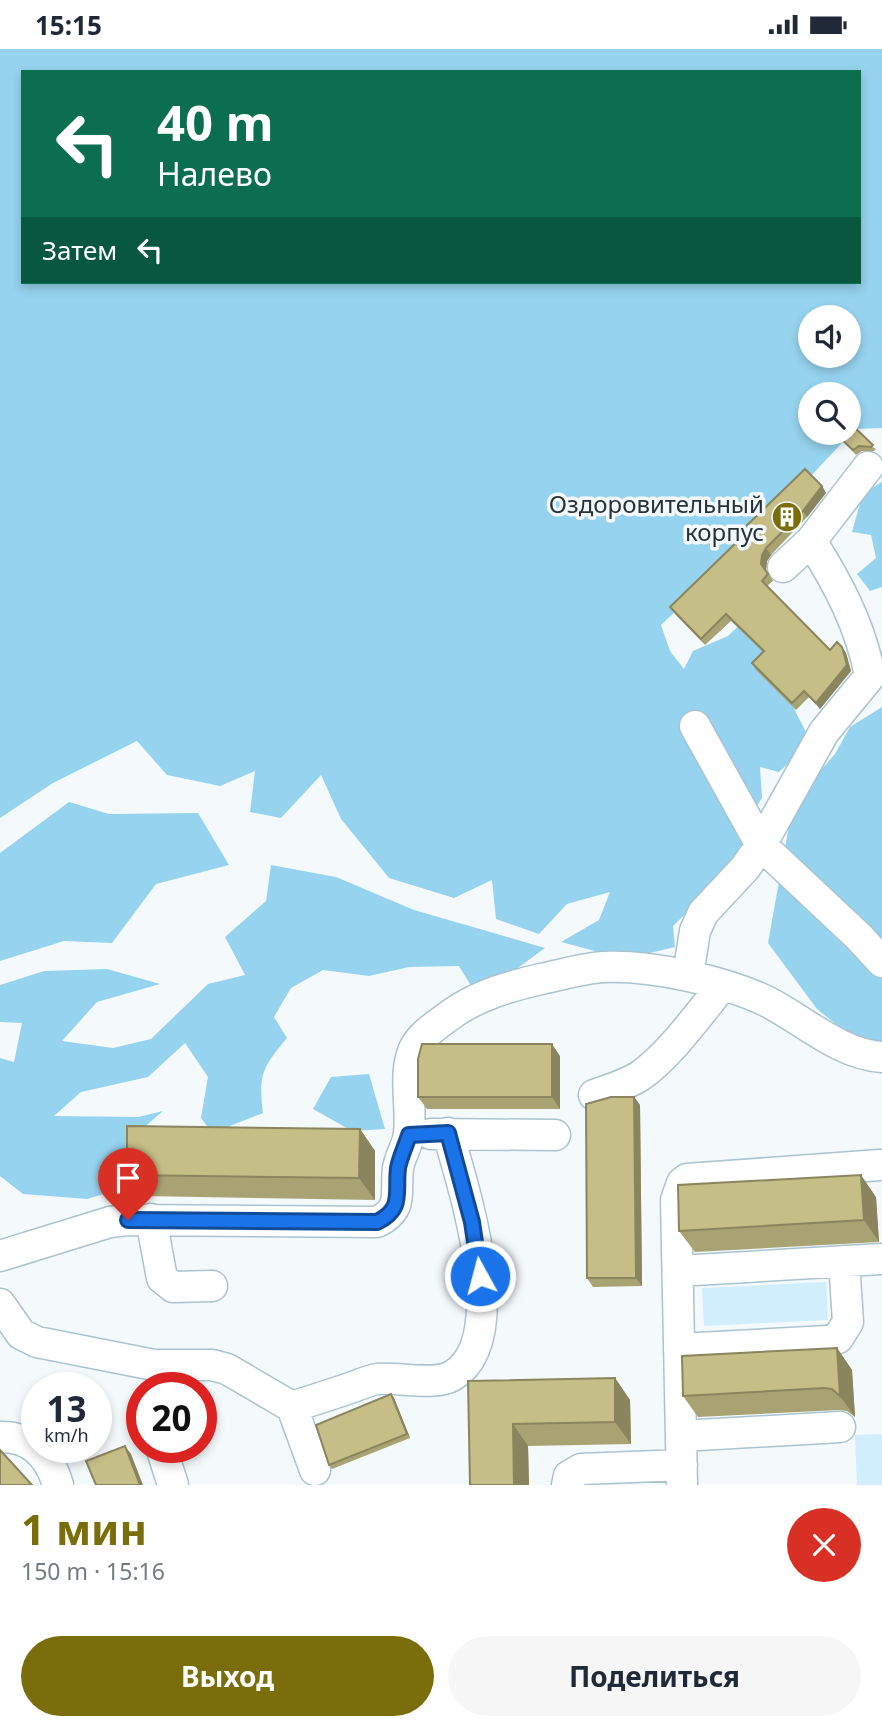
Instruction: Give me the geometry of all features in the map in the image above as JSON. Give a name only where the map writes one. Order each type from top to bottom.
[{"type":"lane","points":[[782,567],[811,541],[868,467]]},
{"type":"lane","points":[[688,975],[695,931],[703,913],[745,868],[761,845],[824,732],[870,676],[865,651],[836,579],[811,541]]},
{"type":"lane","points":[[695,726],[761,845],[882,962]]},
{"type":"lane","points":[[0,1256],[110,1222],[151,1219],[377,1222],[388,1217],[396,1206],[399,1189],[398,1167],[409,1135],[409,1062],[415,1046],[454,1012],[476,999],[512,986],[602,967],[688,975],[759,998],[786,1011],[845,1048],[882,1057]]},
{"type":"lane","points":[[594,1095],[641,1075],[668,1049],[722,986]]},
{"type":"lane","points":[[292,1407],[377,1379],[425,1380],[451,1377],[468,1363],[480,1336],[483,1302],[472,1222],[448,1133]]},
{"type":"lane","points":[[409,1135],[555,1135]]},
{"type":"lane","points":[[682,1462],[676,1200],[681,1183],[687,1179],[880,1165]]},
{"type":"lane","points":[[151,1219],[162,1278],[173,1287],[212,1286]]},
{"type":"lane","points":[[678,1271],[882,1259]]},
{"type":"lane","points":[[679,1349],[827,1341],[838,1338],[848,1322],[844,1261]]},
{"type":"lane","points":[[0,1304],[21,1334],[37,1342],[139,1372]]},
{"type":"lane","points":[[174,1372],[212,1365],[227,1369],[292,1407],[316,1470]]},
{"type":"lane","points":[[567,1485],[569,1476],[580,1469],[682,1462],[840,1427]]},
{"type":"lane","points":[[0,1437],[29,1442],[45,1456],[58,1485]]},
{"type":"lane","points":[[166,1463],[173,1485]]},
{"type":"shaded area","points":[[0,49],[882,49],[882,428],[861,429],[861,382],[798,382],[798,445],[840,445],[748,543],[661,625],[670,651],[684,669],[693,651],[728,636],[759,606],[768,658],[806,732],[792,760],[779,772],[760,767],[762,798],[744,843],[721,877],[673,926],[675,947],[625,959],[561,942],[599,920],[610,892],[567,904],[539,934],[496,919],[492,880],[454,898],[389,878],[341,819],[321,775],[281,818],[250,812],[255,771],[220,786],[167,775],[137,741],[53,783],[0,818]]},
{"type":"shaded area","points":[[882,482],[882,587],[870,591],[857,574],[876,558],[871,535],[852,532],[863,493]]},
{"type":"shaded area","points":[[882,707],[882,1046],[853,1038],[817,1009],[768,943],[792,809],[808,785],[835,754],[850,727]]},
{"type":"shaded area","points":[[69,802],[109,814],[198,813],[229,865],[156,884],[112,943],[64,941],[0,961],[0,853]]},
{"type":"shaded area","points":[[271,865],[336,877],[414,910],[545,948],[504,978],[473,989],[459,966],[409,967],[369,976],[323,970],[291,988],[274,1017],[287,1038],[272,1056],[264,1072],[261,1089],[263,1113],[212,1133],[201,1118],[208,1077],[185,1043],[148,1077],[81,1092],[54,1116],[138,1117],[163,1111],[136,1134],[116,1170],[131,1186],[87,1199],[23,1194],[0,1176],[0,1058],[14,1062],[22,1023],[0,1022],[0,985],[44,971],[107,969],[160,984],[97,1002],[62,1041],[113,1048],[151,1039],[208,984],[245,975],[225,937],[266,901]]},
{"type":"shaded area","points":[[369,1074],[385,1129],[352,1131],[313,1109],[331,1077]]},
{"type":"shaded area","points":[[826,1282],[828,1320],[704,1326],[702,1288]]},
{"type":"shaded area","points":[[882,1434],[882,1485],[857,1485],[855,1435]]},
{"type":"building","points":[[861,434],[873,445],[859,446],[853,450],[848,445],[861,445]]},
{"type":"building","points":[[805,469],[822,486],[803,511],[766,548],[761,564],[768,574],[762,581],[830,650],[837,642],[842,647],[847,665],[816,703],[804,691],[792,703],[752,663],[764,651],[726,614],[701,639],[670,607],[743,536],[739,533]]},
{"type":"building","points":[[422,1044],[552,1044],[552,1097],[418,1097],[418,1059]]},
{"type":"building","points":[[611,1097],[634,1097],[636,1278],[587,1278],[586,1104]]},
{"type":"building","points":[[127,1126],[360,1129],[359,1178],[127,1175]]},
{"type":"building","points":[[861,1175],[864,1220],[679,1231],[678,1185]]},
{"type":"building","points":[[837,1348],[840,1396],[832,1389],[824,1388],[683,1396],[682,1356]]},
{"type":"building","points":[[615,1378],[615,1422],[513,1424],[514,1485],[470,1485],[468,1381]]},
{"type":"building","points":[[391,1394],[407,1434],[329,1465],[316,1425]]},
{"type":"building","points":[[125,1446],[126,1463],[132,1463],[140,1485],[96,1485],[87,1463],[112,1463],[112,1451]]},
{"type":"building","points":[[0,1450],[32,1485],[0,1485]]},
{"type":"place","name":"Оздоровительный корпус","points":[[787,517]]},
{"type":"route","points":[[128,1220],[377,1222],[388,1217],[396,1206],[399,1189],[398,1167],[409,1135],[448,1133],[472,1222],[480,1276]]}]
